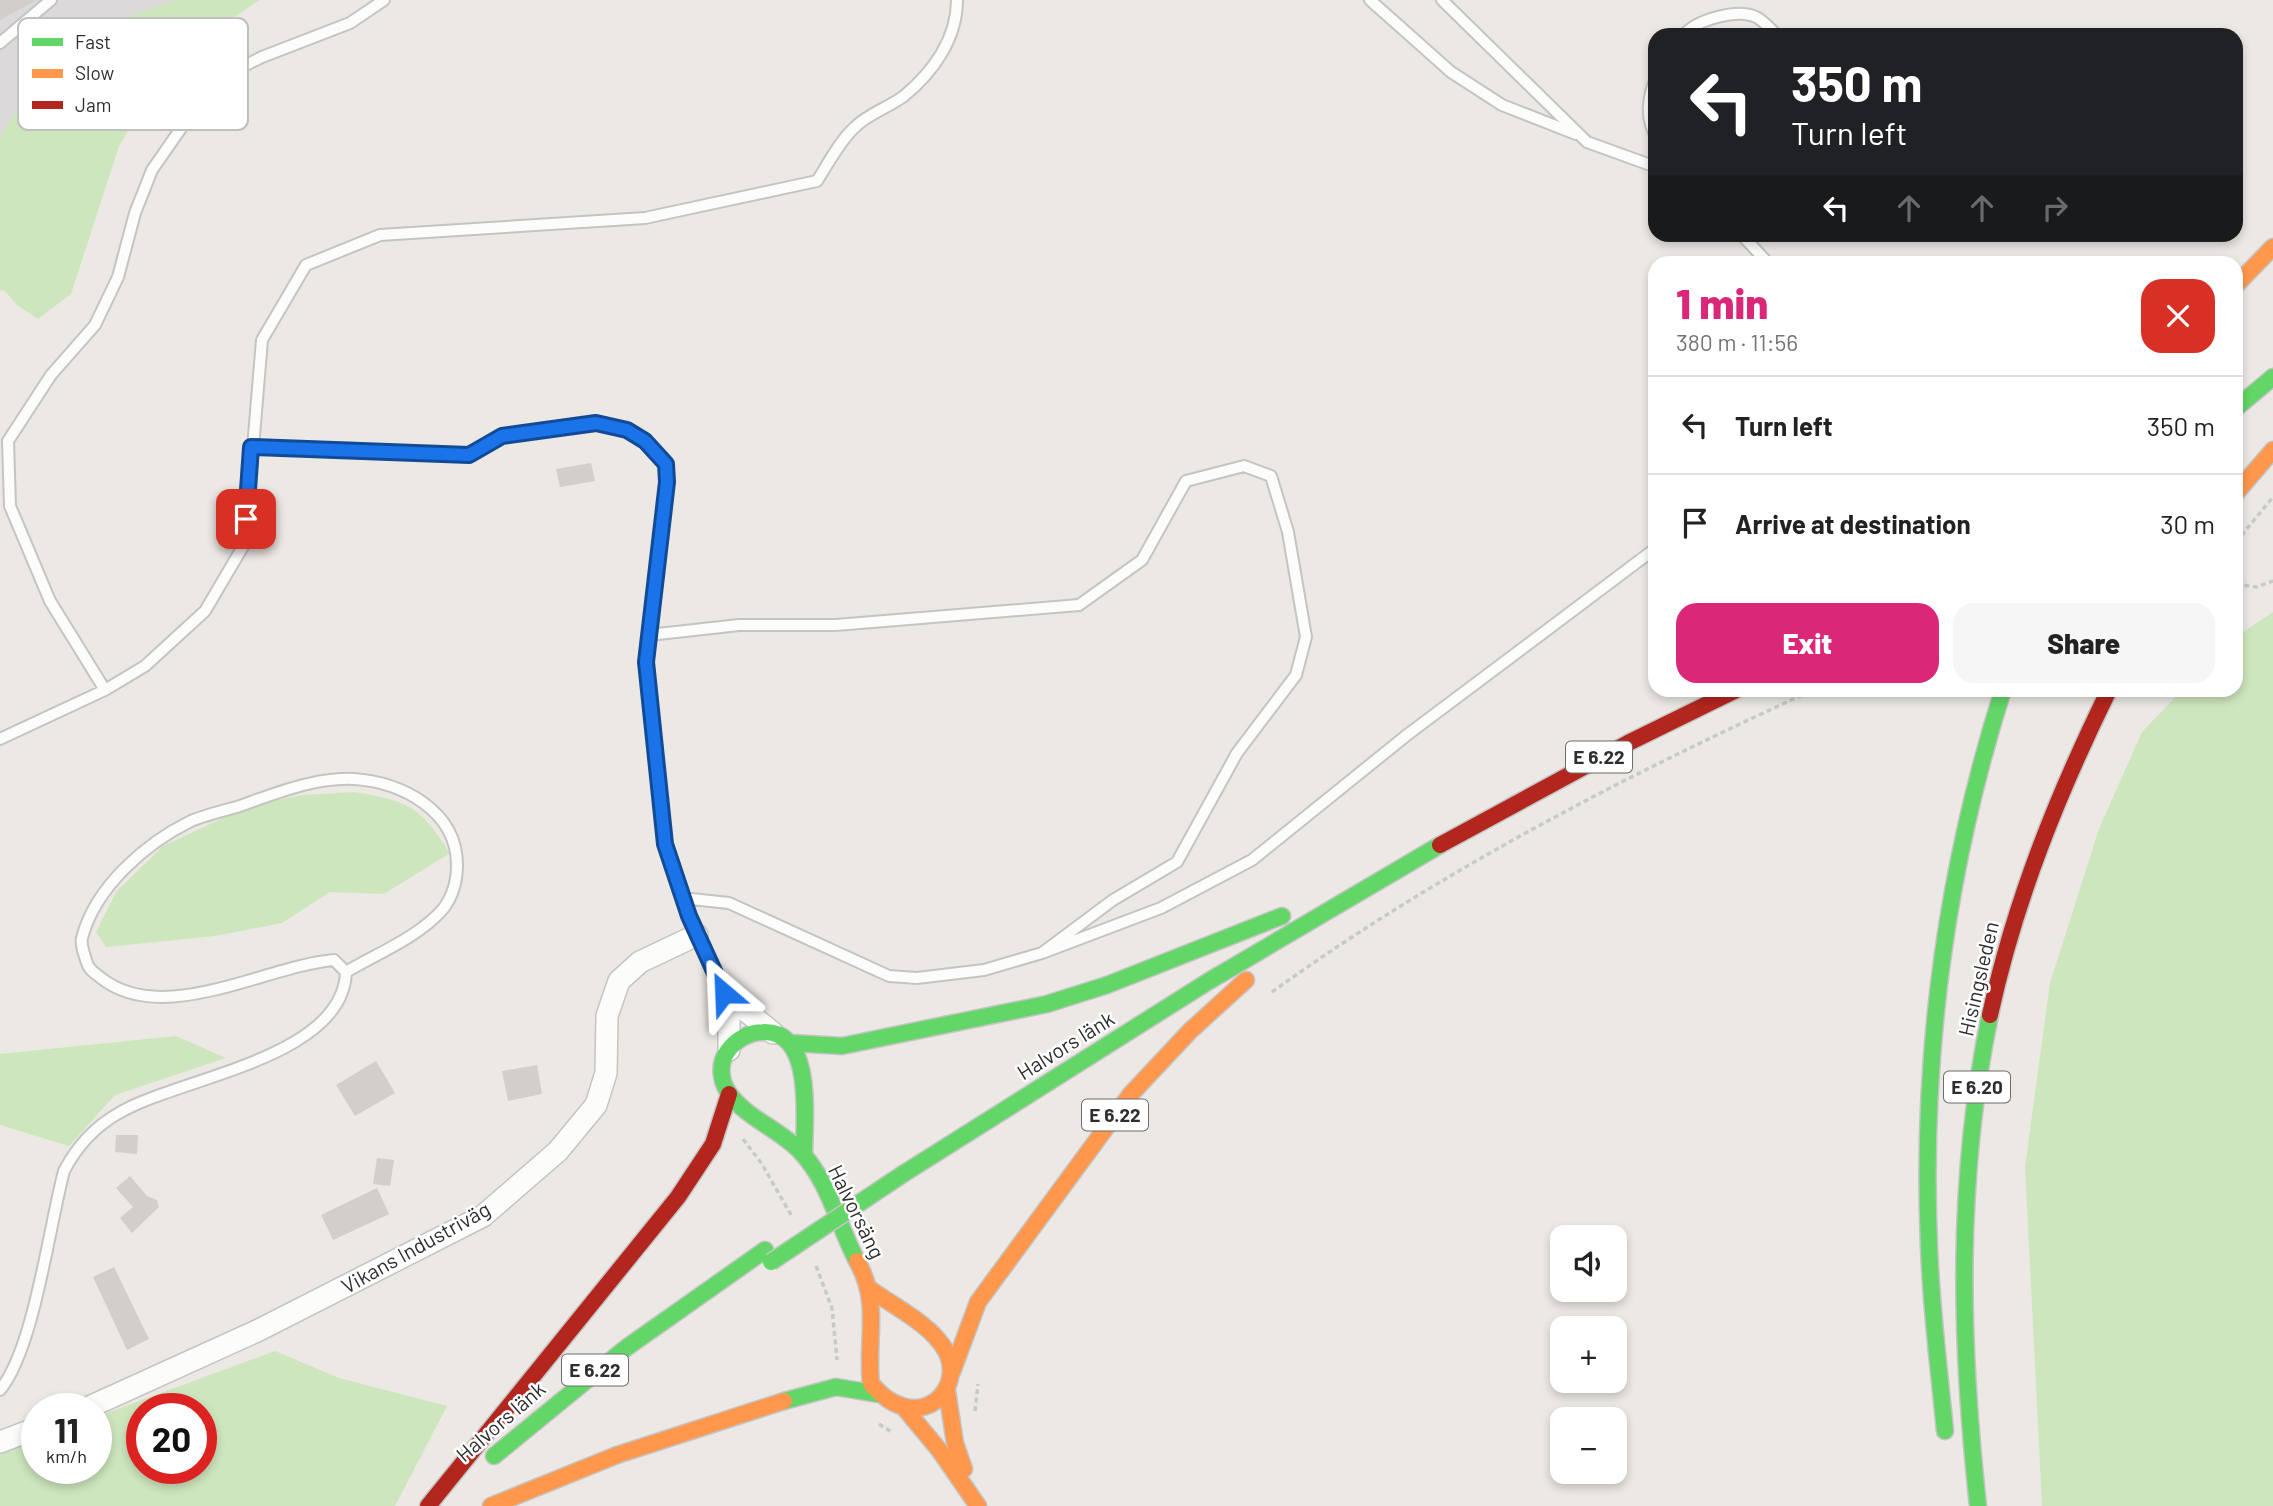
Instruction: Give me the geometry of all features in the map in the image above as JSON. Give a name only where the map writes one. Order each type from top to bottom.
[{"type":"main road","points":[[2243,278],[2273,247]]},
{"type":"main road","points":[[2243,402],[2273,377]]},
{"type":"main road","points":[[2243,485],[2273,450]]},
{"type":"main road","name":"Halvors länk","points":[[438,1506],[582,1380],[899,1168],[1300,909],[1534,775],[1686,697]]},
{"type":"main road","name":"Halvors länk","points":[[899,1168],[1336,905],[1543,786],[1722,697]]},
{"type":"main road","name":"Hisingsleden","points":[[1947,1451],[1928,1220],[1930,1101],[1939,984],[1960,846],[1987,737],[2001,697]]},
{"type":"main road","name":"Hisingsleden","points":[[1978,1506],[1969,1424],[1963,1288],[1965,1208],[1975,1098],[1995,996],[2031,864],[2061,789],[2106,697]]},
{"type":"main road","name":"E 6.22","points":[[947,1391],[978,1302],[1130,1095],[1189,1031],[1336,905]]},
{"type":"main road","name":"E 6.22","points":[[773,1032],[792,1043],[842,1046],[1047,1004],[1107,985],[1300,909]]},
{"type":"main road","points":[[729,1050],[749,1033],[773,1032]]},
{"type":"main road","name":"Halvorsäng","points":[[792,1043],[803,1071],[804,1154]]},
{"type":"main road","name":"E 6.22","points":[[428,1506],[578,1324],[678,1197],[713,1144],[729,1094],[721,1077],[729,1050]]},
{"type":"main road","name":"Halvorsäng","points":[[729,1094],[804,1154],[870,1289],[940,1343],[950,1358],[952,1371]]},
{"type":"main road","name":"Halvors länk","points":[[498,1472],[571,1409],[768,1256]]},
{"type":"main road","name":"Halvorsäng","points":[[870,1289],[869,1372],[871,1384],[878,1394]]},
{"type":"main road","points":[[491,1506],[617,1455],[836,1387],[878,1394],[906,1410],[976,1501]]},
{"type":"main road","points":[[906,1410],[925,1408],[947,1391],[955,1443],[976,1501]]},
{"type":"street","name":"Vikans Industriväg","points":[[112,1397],[259,1330],[483,1216],[558,1151],[596,1105],[606,1073],[607,1016],[619,981],[640,962],[697,935]]},
{"type":"street","points":[[724,993],[773,1032]]},
{"type":"street","points":[[724,993],[729,1015],[729,1050]]},
{"type":"street","points":[[0,1442],[21,1434]]},
{"type":"lane","points":[[30,18],[51,0]]},
{"type":"lane","points":[[248,64],[350,23],[384,0]]},
{"type":"lane","points":[[0,738],[105,690],[145,666],[205,611],[245,543],[262,340],[306,265],[380,235],[645,218],[817,181],[854,128],[904,95],[936,62],[949,42],[957,15],[957,0]]},
{"type":"lane","points":[[1370,0],[1451,72],[1502,105],[1580,136]]},
{"type":"lane","points":[[1442,0],[1587,142],[1648,164]]},
{"type":"lane","points":[[1691,28],[1720,15],[1755,16],[1769,28]]},
{"type":"lane","points":[[0,43],[18,28]]},
{"type":"lane","points":[[105,690],[50,601],[10,506],[8,441],[51,375],[95,325],[118,277],[135,213],[152,170],[180,130]]},
{"type":"lane","points":[[1748,242],[1761,256]]},
{"type":"lane","points":[[251,447],[469,455],[502,436],[564,425],[596,423],[627,430],[652,449],[666,464],[646,662],[665,844],[681,898],[724,993]]},
{"type":"lane","points":[[649,635],[739,625],[836,625],[1079,605],[1142,561],[1186,481],[1244,466],[1271,476],[1288,533],[1306,636],[1296,676],[1237,753],[1177,862],[1113,900],[1042,953]]},
{"type":"lane","points":[[681,898],[729,903],[889,976],[917,978],[984,970],[1042,953],[1161,908],[1252,860],[1407,735],[1648,554]]},
{"type":"lane","points":[[0,1390],[13,1368],[24,1336],[52,1213],[64,1171],[74,1153],[93,1131],[119,1112],[283,1049],[321,1020],[337,1004],[345,989],[346,972],[334,960],[162,999],[116,990],[88,968],[81,940],[95,907],[122,871],[158,842],[192,821],[296,786],[352,779],[376,782],[419,799],[444,824],[453,838],[457,874],[454,891],[442,909],[423,926],[346,972]]},
{"type":"path","points":[[2243,533],[2273,497]]},
{"type":"path","points":[[2243,585],[2256,587],[2273,581]]},
{"type":"path","points":[[1266,997],[1389,912],[1484,857],[1645,769],[1798,697]]},
{"type":"path","points":[[721,1123],[742,1138],[754,1152],[792,1217]]},
{"type":"path","points":[[813,1258],[834,1320],[836,1387]]},
{"type":"path","points":[[975,1415],[979,1378]]},
{"type":"path","points":[[869,1419],[901,1439]]},
{"type":"shaded area","points":[[0,0],[176,0],[153,18],[18,18],[18,123],[0,137]]},
{"type":"green space","points":[[176,0],[260,0],[232,18],[122,18]]},
{"type":"green space","points":[[18,109],[18,130],[129,130],[119,146],[71,294],[38,319],[18,306],[5,291],[0,290],[0,137]]},
{"type":"green space","points":[[2273,612],[2273,1506],[2042,1506],[2025,1167],[2050,983],[2099,829],[2142,732],[2175,697],[2243,697],[2243,632]]},
{"type":"green space","points":[[355,792],[389,799],[412,808],[430,825],[450,853],[384,894],[330,892],[282,923],[215,936],[106,947],[96,932],[116,892],[163,846],[249,806],[301,795]]},
{"type":"green space","points":[[176,1036],[226,1058],[115,1095],[69,1146],[0,1125],[0,1054]]},
{"type":"green space","points":[[275,1351],[339,1378],[447,1406],[395,1506],[0,1506],[0,1453],[21,1445],[21,1484],[112,1484],[112,1411],[126,1406],[126,1484],[217,1484],[217,1393],[161,1393]]},
{"type":"building","points":[[0,0],[37,0],[0,20]]},
{"type":"building","points":[[591,463],[595,481],[560,487],[556,469]]},
{"type":"building","points":[[376,1061],[395,1093],[355,1116],[336,1085]]},
{"type":"building","points":[[537,1065],[542,1094],[508,1101],[502,1071]]},
{"type":"building","points":[[116,1135],[138,1135],[137,1154],[115,1152]]},
{"type":"building","points":[[377,1158],[394,1160],[390,1186],[373,1184]]},
{"type":"building","points":[[130,1176],[147,1196],[157,1200],[159,1207],[132,1233],[120,1218],[133,1207],[116,1188]]},
{"type":"building","points":[[377,1188],[389,1214],[333,1240],[321,1215]]},
{"type":"building","points":[[114,1267],[149,1339],[127,1350],[93,1277]]},
{"type":"traffic: fast","points":[[2243,402],[2273,377]]},
{"type":"traffic: fast","points":[[1945,1431],[1929,1246],[1929,1105],[1934,1034],[1952,895],[1966,826],[2001,697]]},
{"type":"traffic: fast","points":[[903,1174],[1209,981],[1440,845]]},
{"type":"traffic: fast","points":[[792,1043],[842,1046],[1047,1004],[1107,985],[1282,916]]},
{"type":"traffic: fast","points":[[1978,1506],[1968,1383],[1964,1260],[1971,1137],[1990,1015]]},
{"type":"traffic: fast","points":[[804,1154],[805,1100],[799,1061],[791,1046],[780,1035],[753,1033],[734,1044],[724,1057],[722,1077],[725,1087],[735,1101],[793,1144],[811,1164],[826,1190],[857,1261]]},
{"type":"traffic: fast","points":[[771,1262],[903,1174]]},
{"type":"traffic: fast","points":[[494,1456],[626,1348],[765,1250]]},
{"type":"traffic: fast","points":[[784,1401],[836,1387],[878,1394]]},
{"type":"traffic: slow","points":[[2243,278],[2273,247]]},
{"type":"traffic: slow","points":[[2243,485],[2273,450]]},
{"type":"traffic: slow","points":[[952,1372],[978,1302],[1130,1095],[1190,1031],[1246,980]]},
{"type":"traffic: slow","points":[[857,1261],[869,1292],[871,1307],[871,1384],[888,1400],[902,1406],[914,1408],[935,1401],[943,1394],[951,1374],[946,1351],[922,1324],[870,1289]]},
{"type":"traffic: slow","points":[[947,1391],[955,1443],[964,1469]]},
{"type":"traffic: slow","points":[[491,1506],[617,1455],[784,1401]]},
{"type":"traffic: slow","points":[[906,1410],[940,1451],[978,1506]]},
{"type":"traffic: jam","points":[[1440,845],[1628,743],[1722,697]]},
{"type":"traffic: jam","points":[[1990,1015],[2025,889],[2072,768],[2106,697]]},
{"type":"traffic: jam","points":[[428,1506],[678,1197],[713,1144],[729,1094]]},
{"type":"route","points":[[246,519],[251,447],[469,455],[502,436],[564,425],[596,423],[627,430],[645,441],[666,464],[667,482],[646,662],[665,844],[681,898],[724,993]]}]
